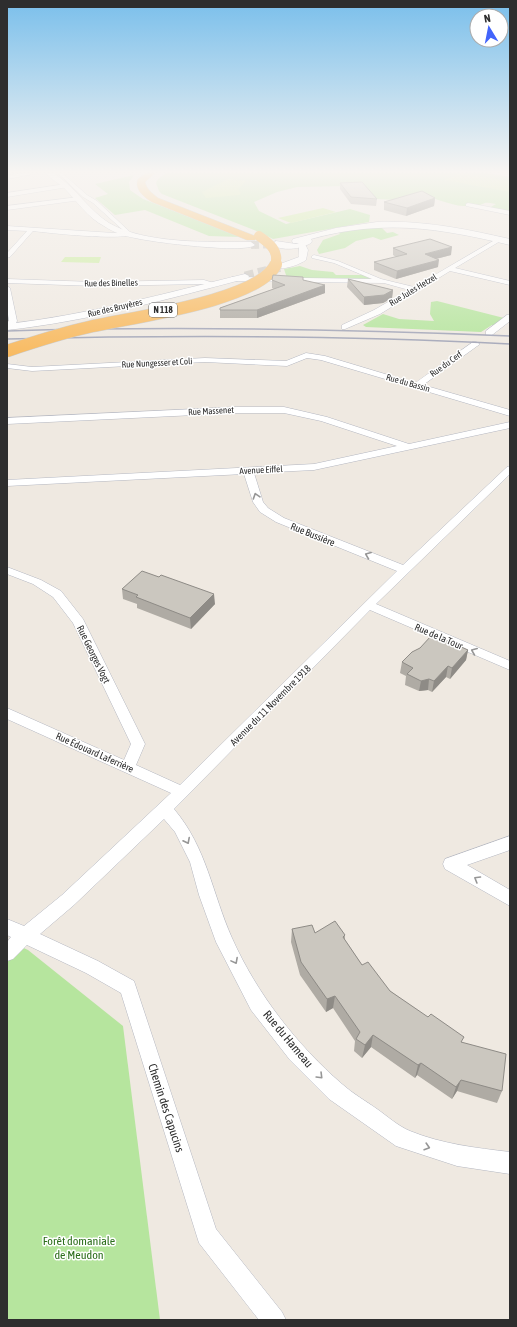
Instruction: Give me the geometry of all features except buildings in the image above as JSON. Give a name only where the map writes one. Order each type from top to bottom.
[{"type":"highway","name":"N 118","points":[[7,351],[60,334],[193,304],[241,290],[261,280],[271,271],[277,259],[276,252],[271,245],[241,235]]},
{"type":"highway","name":"N 118","points":[[7,344],[73,325],[214,293],[233,287],[250,278],[262,266],[264,258],[254,240],[243,235]]},
{"type":"main road","points":[[136,235],[203,244],[254,240]]},
{"type":"main road","points":[[296,246],[319,235]]},
{"type":"main road","points":[[479,235],[510,242]]},
{"type":"street","points":[[8,256],[26,235]]},
{"type":"street","name":"Rue Jules Hetzel","points":[[345,327],[377,312],[500,239]]},
{"type":"street","points":[[7,245],[17,245]]},
{"type":"street","points":[[283,266],[299,261],[303,258],[296,246]]},
{"type":"street","points":[[314,257],[336,262],[384,282],[414,289]]},
{"type":"street","points":[[449,269],[510,283]]},
{"type":"street","name":"Rue des Bruyères","points":[[7,327],[55,322],[110,310],[245,276]]},
{"type":"street","points":[[232,279],[384,282]]},
{"type":"street","name":"Rue des Binelles","points":[[7,281],[95,284],[204,282],[214,284]]},
{"type":"street","points":[[7,288],[13,321],[12,323],[7,324]]},
{"type":"street","points":[[489,333],[510,318]]},
{"type":"street","name":"Rue du Cerf","points":[[416,386],[476,344]]},
{"type":"street","name":"Rue du Bassin","points":[[306,355],[322,358],[510,413]]},
{"type":"street","name":"Rue Nungesser et Coli","points":[[7,366],[32,368],[205,360],[287,364],[306,355]]},
{"type":"street","name":"Rue Massenet","points":[[7,420],[244,409],[284,410],[324,419],[409,447]]},
{"type":"street","name":"Avenue Eiffel","points":[[7,484],[320,466],[510,425]]},
{"type":"street","name":"Avenue du 11 Novembre 1918","points":[[7,953],[68,900],[165,809],[368,605],[510,469]]},
{"type":"street","name":"Rue Bussière","points":[[248,471],[258,502],[264,510],[280,520],[404,570]]},
{"type":"street","name":"Rue Georges Vogt","points":[[7,570],[37,582],[57,594],[79,622],[138,744],[128,767]]},
{"type":"street","name":"Rue de la Tour","points":[[368,605],[510,666]]},
{"type":"street","name":"Rue Édouard Laferrière","points":[[7,713],[182,792]]},
{"type":"street","name":"Rue du Hameau","points":[[165,809],[181,828],[198,862],[207,895],[224,942],[254,997],[297,1053],[336,1092],[403,1139],[457,1156],[510,1163]]},
{"type":"street","points":[[510,842],[451,864],[510,899]]},
{"type":"street","name":"Chemin des Capucins","points":[[7,927],[92,967],[128,988],[207,1235],[274,1320]]},
{"type":"green space","points":[[206,235],[235,235],[240,237]]},
{"type":"green space","points":[[265,235],[296,235],[273,239]]},
{"type":"green space","points":[[337,235],[399,235],[381,240],[373,237],[356,241],[345,248],[319,254],[317,250],[323,240]]},
{"type":"green space","points":[[65,257],[101,257],[99,263],[61,262]]},
{"type":"green space","points":[[300,266],[312,270],[333,272],[336,275],[368,275],[372,277],[370,279],[287,278],[284,269]]},
{"type":"green space","points":[[437,301],[504,318],[481,332],[366,327],[363,325],[383,314],[399,319],[434,321],[430,314],[431,302]]},
{"type":"green space","name":"Forêt domaniale de Meudon","points":[[7,940],[28,950],[123,1026],[160,1320],[7,1320]]},
{"type":"tunnel","points":[[251,245],[276,244]]},
{"type":"tunnel","points":[[245,276],[281,267]]},
{"type":"railway","points":[[7,331],[70,329],[258,329],[510,336]]},
{"type":"railway","points":[[7,339],[321,337],[510,344]]}]
